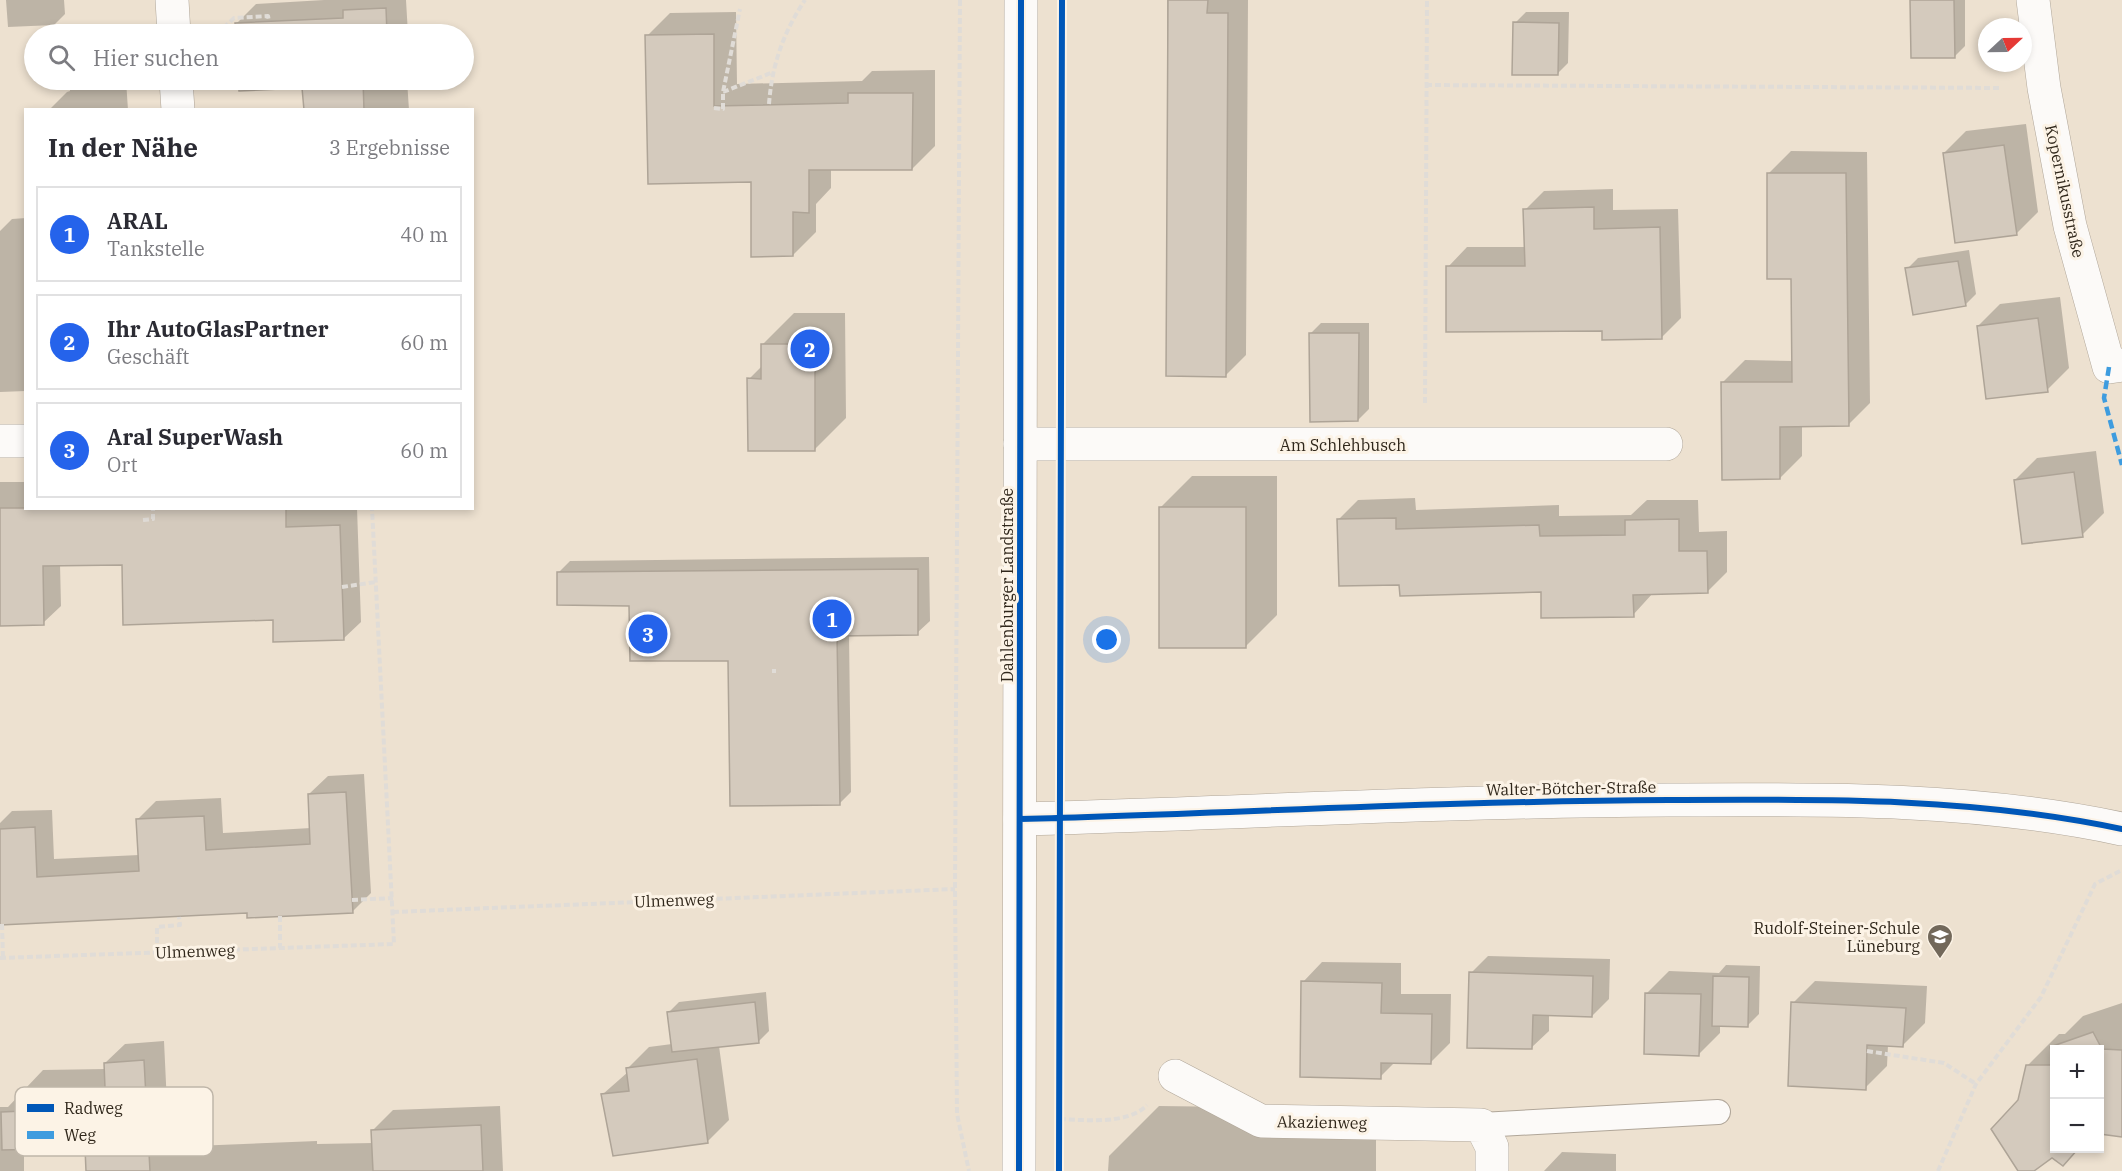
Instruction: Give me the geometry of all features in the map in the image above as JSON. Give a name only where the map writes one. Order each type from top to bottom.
[{"type":"street","points":[[172,0],[173,24]]},
{"type":"street","name":"Dahlenburger Landstraße","points":[[1019,1171],[1021,0]]},
{"type":"street","name":"Kopernikusstraße","points":[[2033,0],[2044,88],[2070,226],[2109,367],[2122,365]]},
{"type":"street","points":[[177,90],[178,108]]},
{"type":"street","points":[[0,441],[24,441]]},
{"type":"street","name":"Am Schlehbusch","points":[[1020,444],[1425,446],[1666,444]]},
{"type":"street","name":"Walter-Bötcher-Straße","points":[[1020,819],[1580,800],[1824,799],[1963,805],[2060,816],[2122,829]]},
{"type":"street","name":"Akazienweg","points":[[1175,1076],[1261,1121],[1481,1125]]},
{"type":"street","points":[[1481,1125],[1492,1147],[1492,1171]]},
{"type":"lane","name":"Akazienweg","points":[[1481,1125],[1718,1113]]},
{"type":"path","points":[[769,104],[771,74],[787,28],[805,0]]},
{"type":"path","points":[[960,0],[955,890],[957,1114],[969,1171]]},
{"type":"path","points":[[1425,446],[1427,0]]},
{"type":"path","points":[[714,108],[723,109],[723,92],[740,9]]},
{"type":"path","points":[[227,24],[234,18],[268,16],[269,21]]},
{"type":"path","points":[[723,92],[771,74]]},
{"type":"path","points":[[1426,85],[2044,88]]},
{"type":"path","points":[[143,520],[153,519],[153,510]]},
{"type":"path","points":[[342,587],[376,582]]},
{"type":"path","points":[[1938,1171],[1976,1084],[2041,997],[2095,884],[2122,870]]},
{"type":"path","points":[[352,900],[393,898]]},
{"type":"path","points":[[280,916],[280,949]]},
{"type":"path","points":[[157,952],[157,927],[180,925],[179,917]]},
{"type":"path","points":[[1,958],[2,924]]},
{"type":"path","points":[[1867,1051],[1944,1063],[1976,1084]]},
{"type":"path","points":[[1059,1119],[1098,1120],[1139,1113],[1175,1076]]},
{"type":"building","points":[[1168,0],[1208,0],[1207,13],[1228,13],[1226,377],[1166,376]]},
{"type":"building","points":[[1910,0],[1954,0],[1955,58],[1911,58]]},
{"type":"building","points":[[386,8],[387,24],[235,24],[343,18],[343,10]]},
{"type":"building","points":[[1513,22],[1559,23],[1558,75],[1512,75]]},
{"type":"building","points":[[714,34],[714,106],[848,103],[848,93],[913,93],[912,170],[809,170],[809,213],[793,212],[793,256],[751,257],[751,182],[648,184],[645,35]]},
{"type":"building","points":[[302,90],[363,90],[364,108],[304,108]]},
{"type":"building","points":[[2004,145],[2017,235],[1955,243],[1943,153]]},
{"type":"building","points":[[1767,173],[1846,173],[1849,426],[1780,427],[1780,479],[1722,480],[1721,382],[1792,382],[1791,279],[1767,279]]},
{"type":"building","points":[[1594,207],[1594,229],[1660,227],[1662,339],[1602,340],[1602,331],[1446,332],[1446,266],[1525,266],[1523,209]]},
{"type":"building","points":[[1958,261],[1966,306],[1913,315],[1905,268]]},
{"type":"building","points":[[2038,318],[2048,392],[1986,399],[1977,326]]},
{"type":"building","points":[[1309,333],[1359,333],[1358,421],[1310,422]]},
{"type":"building","points":[[761,344],[815,344],[815,451],[748,451],[747,378],[761,379]]},
{"type":"building","points":[[2074,472],[2083,537],[2022,544],[2014,480]]},
{"type":"building","points":[[1159,507],[1246,507],[1246,648],[1159,648]]},
{"type":"building","points":[[0,508],[24,508],[24,510],[286,510],[286,527],[340,525],[344,640],[273,642],[273,620],[123,625],[122,565],[43,566],[44,625],[0,626]]},
{"type":"building","points":[[1396,518],[1396,529],[1539,525],[1540,536],[1625,535],[1625,520],[1679,519],[1679,551],[1707,551],[1708,593],[1633,595],[1634,617],[1541,618],[1541,592],[1400,596],[1399,585],[1339,586],[1337,519]]},
{"type":"building","points":[[918,569],[918,635],[837,636],[840,805],[730,806],[728,661],[630,661],[629,606],[557,605],[557,572]]},
{"type":"building","points":[[346,792],[353,913],[247,918],[247,913],[0,925],[0,829],[35,827],[37,877],[139,871],[136,819],[204,816],[206,850],[310,844],[308,794]]},
{"type":"building","points":[[1469,972],[1593,976],[1592,1017],[1533,1015],[1532,1049],[1467,1048]]},
{"type":"building","points":[[1713,976],[1749,977],[1748,1027],[1712,1026]]},
{"type":"building","points":[[1301,981],[1382,983],[1381,1013],[1432,1014],[1431,1064],[1381,1063],[1381,1079],[1300,1077]]},
{"type":"building","points":[[1645,993],[1701,994],[1699,1056],[1644,1054]]},
{"type":"building","points":[[755,1002],[759,1043],[672,1052],[667,1012]]},
{"type":"building","points":[[1791,1002],[1906,1008],[1903,1047],[1867,1045],[1866,1090],[1788,1086]]},
{"type":"building","points":[[2093,1032],[2100,1045],[2056,1045]]},
{"type":"building","points":[[2104,1049],[2122,1050],[2122,1137],[2104,1135]]},
{"type":"building","points":[[697,1059],[708,1143],[613,1156],[601,1094],[629,1091],[626,1068]]},
{"type":"building","points":[[144,1060],[145,1087],[105,1087],[104,1063]]},
{"type":"building","points":[[2026,1065],[2050,1065],[2050,1153],[2074,1153],[2063,1166],[2052,1158],[2034,1171],[2018,1171],[1991,1129],[2018,1100]]},
{"type":"building","points":[[15,1111],[15,1150],[2,1150],[1,1112]]},
{"type":"building","points":[[481,1125],[483,1171],[373,1171],[371,1130]]},
{"type":"building","points":[[85,1156],[149,1156],[150,1171],[86,1171]]},
{"type":"marked path","points":[[2109,367],[2104,398],[2122,465]]},
{"type":"cycle path","points":[[1019,1171],[1021,0]]},
{"type":"cycle path","points":[[1059,1171],[1062,0]]},
{"type":"cycle path","points":[[1020,819],[1588,801],[1840,800],[1953,805],[2066,819],[2122,829]]},
{"type":"place","name":"Ihr AutoGlasPartner","points":[[810,349]]},
{"type":"place","name":"ARAL","points":[[832,619]]},
{"type":"place","name":"Aral SuperWash","points":[[648,634]]},
{"type":"place","name":"Rudolf-Steiner-Schule Lüneburg","points":[[1940,960]]}]
